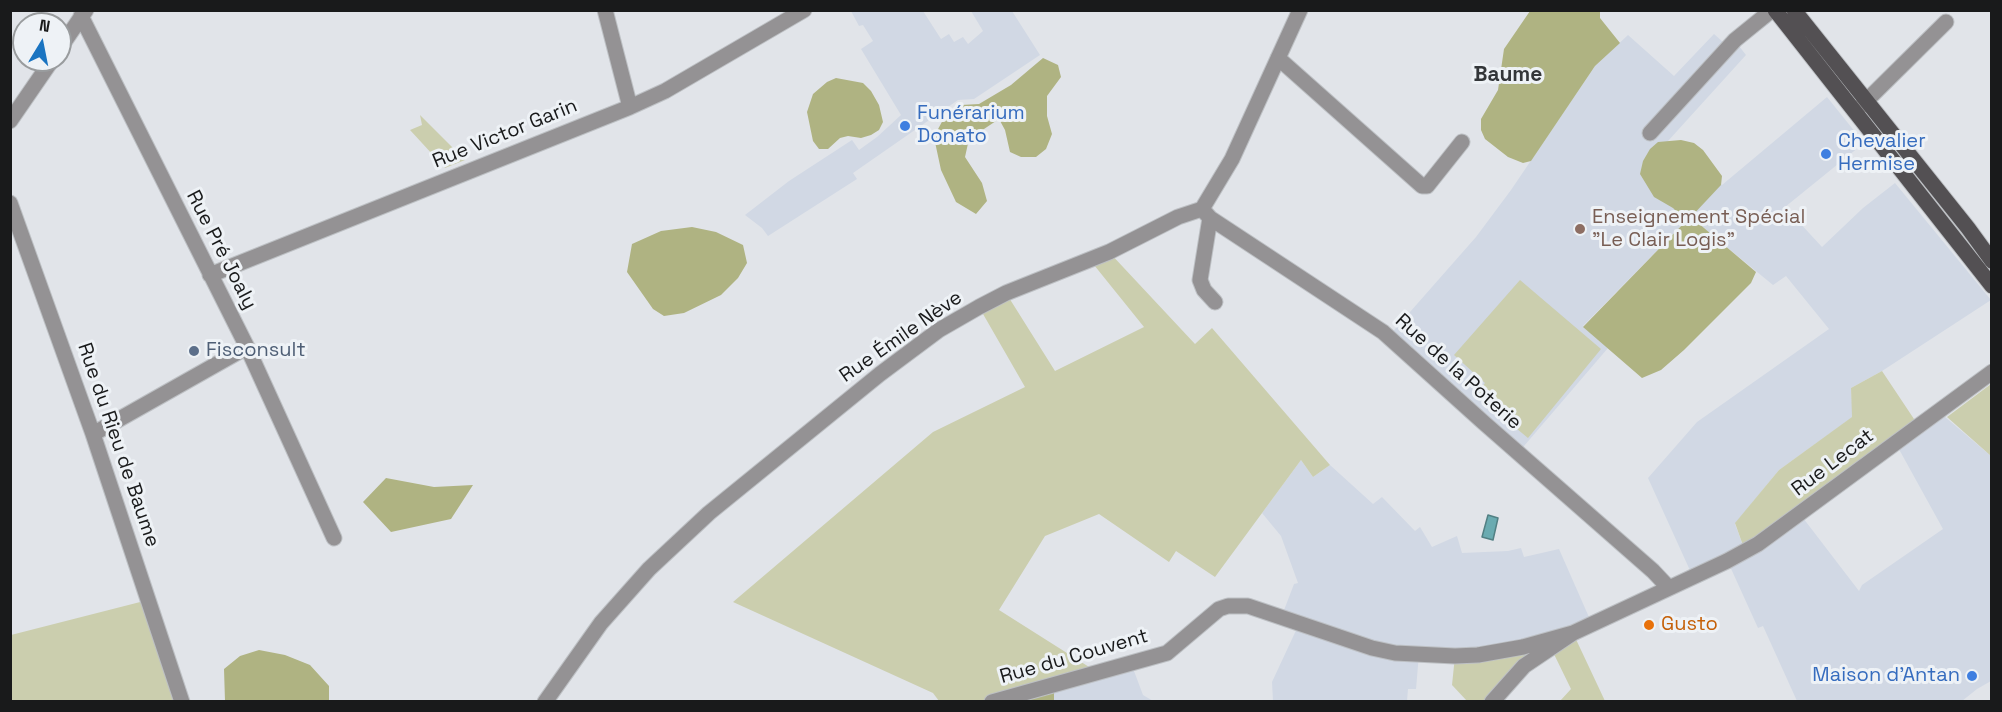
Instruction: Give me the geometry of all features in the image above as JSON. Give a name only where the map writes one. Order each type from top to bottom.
[{"type":"main road","points":[[1774,10],[1992,286]]},
{"type":"main road","points":[[1794,10],[1992,261]]},
{"type":"street","points":[[605,10],[630,107]]},
{"type":"street","name":"Rue Victor Garin","points":[[210,275],[630,107],[665,91],[804,10]]},
{"type":"street","points":[[1215,302],[1204,290],[1200,279],[1206,214],[1300,10]]},
{"type":"street","points":[[1650,133],[1735,40],[1774,10]]},
{"type":"street","points":[[72,30],[83,13]]},
{"type":"street","name":"Rue Pré Joaly","points":[[83,13],[247,347],[334,538]]},
{"type":"street","points":[[1855,112],[1946,22]]},
{"type":"street","points":[[1278,58],[1422,186],[1427,186],[1462,142]]},
{"type":"street","points":[[10,121],[44,72]]},
{"type":"street","name":"Rue du Rieu de Baume","points":[[10,203],[93,434],[182,702]]},
{"type":"street","name":"Rue de la Poterie","points":[[1206,214],[1383,332],[1653,571],[1669,588]]},
{"type":"street","name":"Rue Émile Nève","points":[[545,702],[601,622],[649,569],[709,513],[888,368],[939,330],[1006,293],[1109,252],[1178,218],[1206,214]]},
{"type":"street","points":[[93,434],[247,347]]},
{"type":"street","name":"Rue Lecat","points":[[1693,578],[1758,544],[1992,372]]},
{"type":"street","name":"Rue du Couvent","points":[[1492,702],[1524,666],[1573,633],[1693,578]]},
{"type":"street","name":"Rue du Couvent","points":[[992,702],[1167,653],[1219,609],[1227,606],[1248,606],[1372,648],[1395,653],[1478,655],[1523,647],[1573,633]]},
{"type":"shaded area","name":"Funérarium Donato","points":[[851,11],[923,11],[941,39],[949,34],[954,42],[963,37],[968,44],[983,31],[971,11],[1012,11],[1040,55],[974,99],[958,100],[853,173],[857,179],[768,236],[762,228],[745,215],[789,181],[852,140],[859,150],[901,115],[861,49],[873,41],[863,25],[859,26]]},
{"type":"shaded area","points":[[1758,11],[1763,11],[1771,22],[1739,46],[1746,55],[1668,141],[1722,185],[1827,97],[1864,143],[1785,207],[1822,247],[1863,208],[1895,183],[1991,300],[1882,371],[1851,388],[1853,417],[1779,470],[1735,524],[1745,551],[1800,514],[1859,591],[1862,585],[1943,529],[1895,442],[1938,411],[1991,456],[1991,681],[1962,701],[1797,701],[1763,626],[1758,628],[1728,562],[1693,577],[1648,478],[1697,422],[1829,329],[1786,276],[1773,285],[1690,217],[1583,326],[1608,348],[1518,453],[1388,337],[1476,237],[1511,190],[1595,66],[1628,35],[1674,76],[1714,34],[1723,42]]},
{"type":"shaded area","points":[[1301,460],[1313,477],[1330,465],[1373,504],[1382,497],[1415,531],[1420,527],[1432,547],[1457,536],[1462,553],[1508,551],[1521,548],[1524,557],[1559,549],[1592,624],[1523,647],[1419,654],[1416,689],[1408,689],[1407,701],[1273,701],[1272,682],[1299,624],[1281,618],[1294,584],[1298,583],[1281,536],[1262,513]]},
{"type":"shaded area","points":[[1131,663],[1143,695],[1153,701],[1054,701],[1054,684]]},
{"type":"green space","points":[[1530,11],[1600,11],[1600,18],[1620,43],[1595,66],[1531,161],[1523,163],[1508,157],[1485,139],[1481,130],[1481,119],[1498,90],[1504,49]]},
{"type":"green space","points":[[1043,58],[1058,65],[1061,77],[1047,96],[1047,116],[1052,134],[1046,149],[1036,157],[1021,157],[1010,152],[1005,130],[999,119],[969,139],[965,157],[982,183],[987,201],[976,214],[956,202],[941,170],[935,142],[937,131],[944,118],[961,105],[979,104],[1011,85]]},
{"type":"green space","points":[[836,78],[863,83],[879,105],[883,122],[879,130],[871,135],[861,138],[848,136],[840,138],[828,149],[819,149],[813,141],[807,112],[813,94],[827,82]]},
{"type":"green space","points":[[420,115],[465,160],[445,168],[410,130],[422,125]]},
{"type":"green space","points":[[1681,140],[1694,143],[1703,150],[1722,176],[1721,185],[1691,217],[1756,272],[1751,283],[1684,350],[1661,370],[1642,378],[1583,327],[1686,221],[1673,208],[1654,197],[1640,174],[1643,161],[1650,149],[1658,142]]},
{"type":"green space","points":[[692,227],[716,232],[743,245],[747,263],[738,278],[721,295],[684,313],[664,316],[653,309],[627,272],[632,244],[661,231]]},
{"type":"green space","points":[[1109,252],[1195,344],[1212,328],[1330,465],[1313,477],[1301,460],[1215,577],[1176,551],[1169,562],[1099,514],[1045,536],[999,610],[1097,672],[992,701],[939,701],[933,693],[733,602],[933,432],[1025,387],[979,307],[1006,293],[1055,371],[1144,327],[1090,260]]},
{"type":"green space","points":[[1520,280],[1601,349],[1528,438],[1476,395],[1485,383],[1454,355]]},
{"type":"green space","points":[[1882,371],[1918,425],[1745,551],[1735,523],[1779,470],[1852,417],[1851,388]]},
{"type":"green space","points":[[1991,384],[1991,456],[1947,417]]},
{"type":"green space","points":[[386,478],[434,487],[473,485],[451,519],[391,532],[363,502]]},
{"type":"green space","points":[[148,600],[182,702],[11,702],[11,635]]},
{"type":"green space","points":[[1573,633],[1605,701],[1560,701],[1571,689],[1551,648],[1492,701],[1467,701],[1452,685],[1455,656]]},
{"type":"green space","points":[[259,650],[285,655],[310,665],[329,686],[329,701],[225,701],[224,669],[240,656]]},
{"type":"green space","points":[[1054,684],[1054,701],[1019,701]]},
{"type":"water","points":[[1488,515],[1498,518],[1493,540],[1482,537]]},
{"type":"place","name":"Funérarium Donato","points":[[905,126]]},
{"type":"place","name":"Chevalier Hermise","points":[[1826,154]]},
{"type":"place","name":"Enseignement Spécial \"Le Clair Logis\"","points":[[1580,229]]},
{"type":"place","name":"Fisconsult","points":[[194,351]]},
{"type":"place","name":"Gusto","points":[[1649,625]]},
{"type":"place","name":"Maison d'Antan","points":[[1972,676]]},
{"type":"district","name":"Baume","points":[[1508,75]]}]
